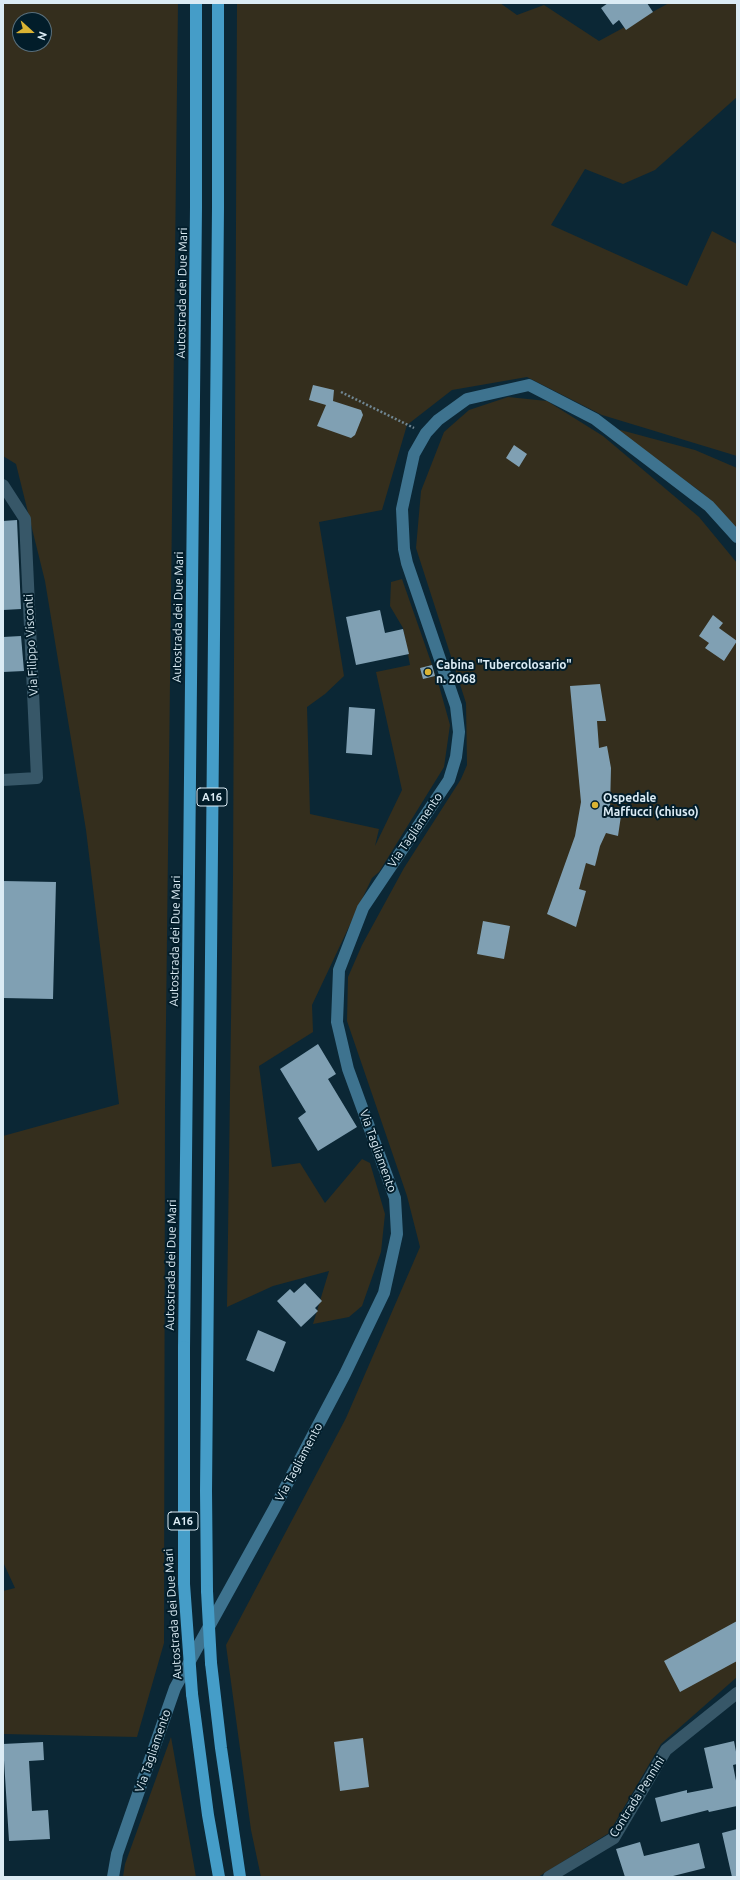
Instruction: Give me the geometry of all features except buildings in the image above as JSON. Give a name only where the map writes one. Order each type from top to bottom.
[{"type":"highway","name":"Autostrada dei Due Mari","points":[[196,3],[196,207],[184,1347],[184,1584],[192,1694],[208,1815],[219,1877]]},
{"type":"highway","name":"A16","points":[[218,3],[218,223],[206,1490],[207,1591],[211,1663],[220,1748],[240,1877]]},
{"type":"main road","name":"Via Tagliamento","points":[[113,1877],[117,1854],[175,1688],[274,1509],[345,1374],[384,1293],[396,1238],[395,1198],[348,1069],[337,1022],[340,970],[363,908],[449,780],[456,757],[459,732],[456,706],[407,563],[404,549],[402,509],[414,454],[426,433],[438,420],[467,399],[529,385],[595,419],[709,506],[737,537]]},
{"type":"street","name":"Via Filippo Visconti","points":[[3,485],[25,519],[37,778],[3,780]]},
{"type":"street","name":"Contrada Pennini","points":[[550,1877],[614,1838],[666,1750],[737,1693]]},
{"type":"path","points":[[341,392],[426,433]]},
{"type":"shaded area","points":[[3,3],[178,3],[165,1106],[164,1643],[137,1737],[3,1734],[3,1591],[15,1588],[3,1562],[3,1136],[119,1104],[86,830],[45,581],[16,464],[3,456]]},
{"type":"shaded area","points":[[237,3],[500,3],[517,15],[544,5],[599,41],[669,3],[737,3],[737,97],[655,170],[623,184],[585,169],[551,225],[687,286],[712,231],[737,244],[737,456],[602,415],[527,377],[452,390],[407,425],[382,510],[319,522],[344,676],[325,694],[307,707],[310,814],[379,829],[375,846],[402,790],[376,672],[410,665],[403,628],[390,606],[391,582],[402,579],[438,682],[450,725],[444,767],[379,872],[372,878],[312,1005],[313,1032],[259,1066],[272,1167],[300,1163],[325,1203],[362,1159],[370,1163],[385,1214],[381,1252],[362,1306],[349,1317],[313,1324],[329,1271],[273,1286],[227,1307],[233,876]]},
{"type":"shaded area","points":[[508,397],[547,401],[603,436],[699,517],[737,563],[737,1677],[661,1744],[609,1833],[538,1877],[261,1877],[251,1830],[226,1645],[346,1418],[420,1247],[407,1196],[347,1021],[348,977],[362,945],[404,868],[461,779],[467,765],[466,703],[416,548],[421,491],[444,432],[469,410]]},
{"type":"shaded area","points":[[613,428],[695,450],[737,468],[737,532],[701,492]]},
{"type":"shaded area","points":[[171,1737],[196,1877],[123,1877],[125,1864]]},
{"type":"place","name":"Cabina \"Tubercolosario\" n. 2068","points":[[428,672]]},
{"type":"place","name":"Ospedale Maffucci (chiuso)","points":[[595,805]]}]
